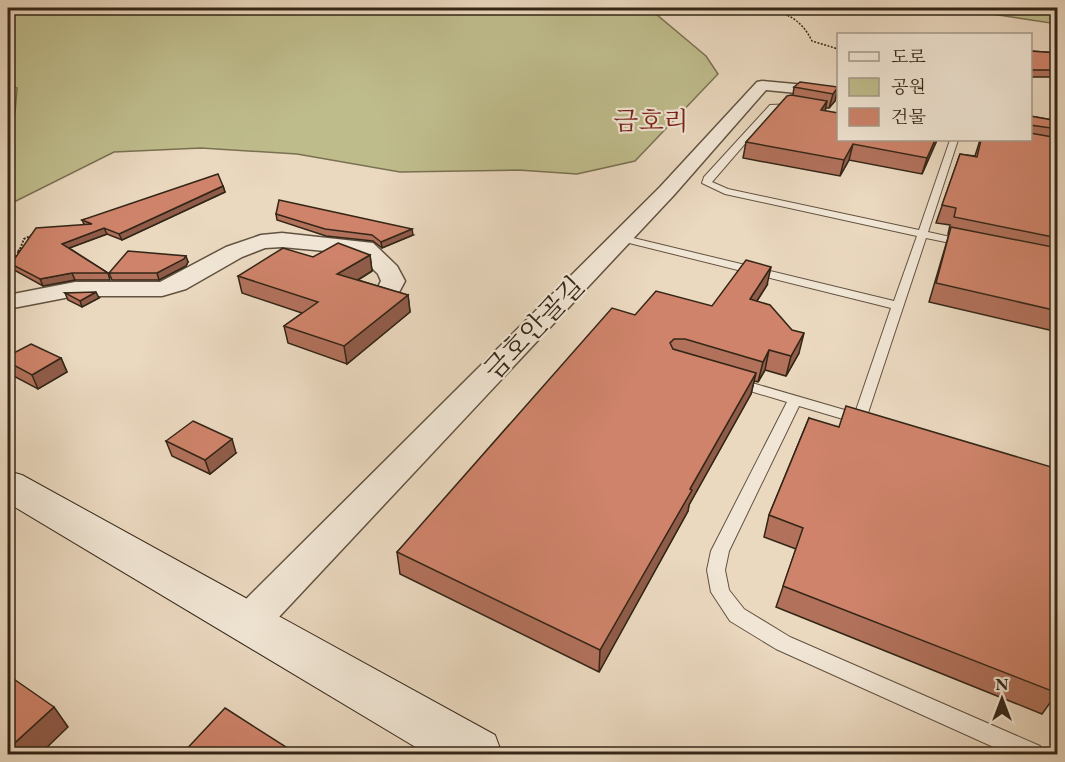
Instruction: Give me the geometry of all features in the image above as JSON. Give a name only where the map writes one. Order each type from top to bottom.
[{"type":"street","name":"금호안골길","points":[[249,622],[621,238],[762,85],[837,93]]},
{"type":"street","points":[[8,302],[75,289],[162,289],[178,284],[234,252],[261,242],[282,240],[365,248],[389,271],[393,281],[388,291]]},
{"type":"street","points":[[8,485],[476,754]]},
{"type":"lane","points":[[808,108],[788,105],[773,107],[708,179],[708,183],[725,191],[979,246]]},
{"type":"lane","points":[[719,377],[865,421],[898,306],[954,141]]},
{"type":"lane","points":[[621,238],[898,306]]},
{"type":"lane","points":[[795,400],[720,551],[716,570],[720,592],[737,615],[783,643],[1032,754]]},
{"type":"path","points":[[764,8],[799,18],[812,41],[837,49]]},
{"type":"path","points":[[8,262],[18,254],[24,239],[41,233]]},
{"type":"green space","points":[[8,8],[652,8],[656,14],[706,56],[718,74],[635,161],[577,174],[518,170],[400,172],[297,154],[201,148],[114,152],[8,205],[8,119],[15,113],[17,88],[8,85]]},
{"type":"green space","points":[[953,8],[1057,8],[1057,24]]},
{"type":"building","points":[[1032,51],[1058,53],[1058,70],[1032,70]]},
{"type":"building","points":[[800,82],[837,88],[833,94],[794,87]]},
{"type":"building","points":[[787,96],[827,101],[821,110],[837,113],[837,141],[935,141],[927,158],[853,144],[844,160],[746,142]]},
{"type":"building","points":[[1032,116],[1058,121],[1058,129],[1032,125]]},
{"type":"building","points":[[1032,133],[1058,138],[1058,238],[954,217],[956,208],[942,205],[960,154],[977,157],[981,141],[1032,141]]},
{"type":"building","points":[[218,174],[223,186],[119,234],[104,228],[62,244],[108,273],[72,273],[40,279],[11,264],[36,228],[92,224],[82,220]]},
{"type":"building","points":[[279,200],[412,229],[381,242],[372,235],[325,229],[276,214]]},
{"type":"building","points":[[951,227],[1058,248],[1058,311],[936,283]]},
{"type":"building","points":[[338,243],[370,255],[337,274],[408,295],[344,346],[284,326],[318,302],[238,276],[283,248],[313,257]]},
{"type":"building","points":[[128,251],[186,256],[157,273],[109,273]]},
{"type":"building","points":[[746,260],[771,267],[750,299],[770,305],[792,330],[804,333],[791,356],[769,350],[763,362],[685,339],[674,339],[670,343],[673,349],[756,373],[600,650],[397,552],[612,308],[635,315],[656,291],[712,306]]},
{"type":"building","points":[[96,292],[80,301],[65,293]]},
{"type":"building","points":[[31,344],[61,358],[32,375],[8,362],[8,356]]},
{"type":"building","points":[[846,406],[1058,469],[1057,693],[783,586],[803,528],[769,515],[809,418],[839,427]]},
{"type":"building","points":[[193,421],[232,439],[205,460],[166,441]]},
{"type":"building","points":[[8,675],[54,707],[8,749]]},
{"type":"building","points":[[225,708],[297,754],[182,754]]},
{"type":"building","points":[[775,749],[786,754],[774,754]]},
{"type":"district","name":"금호리","points":[[651,121]]}]
